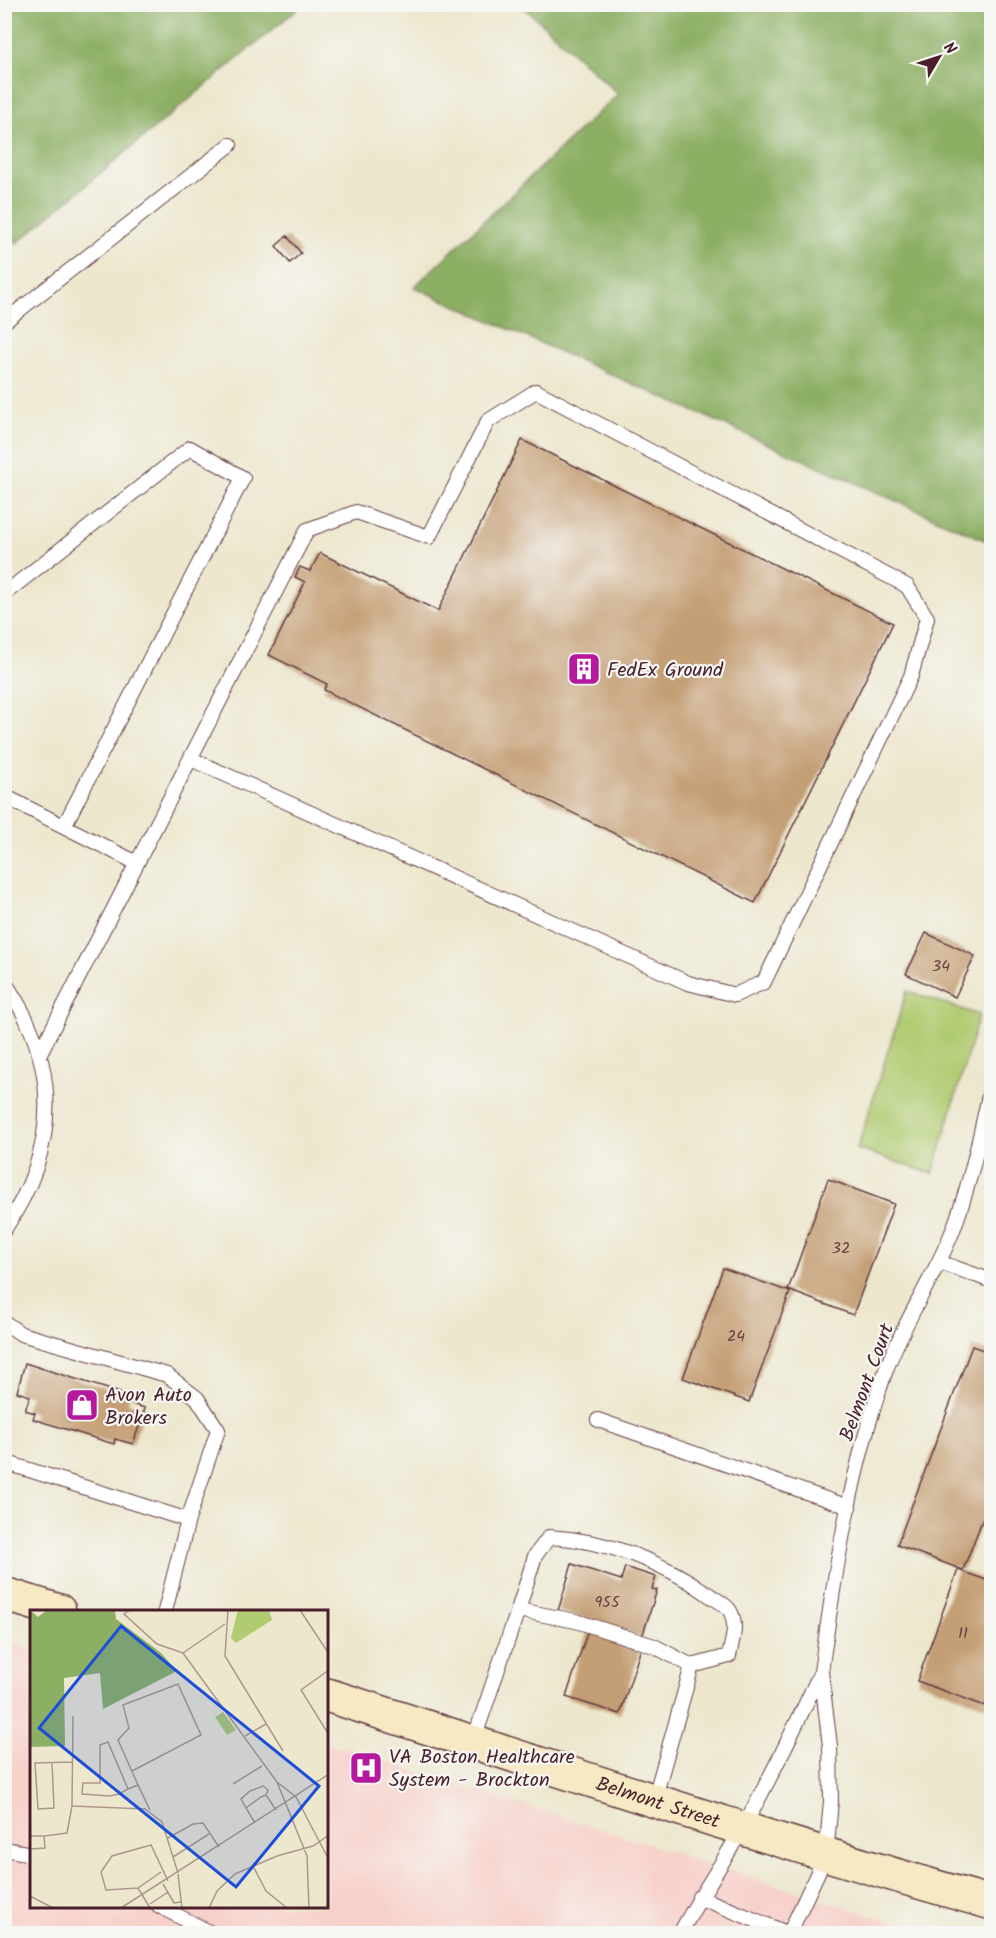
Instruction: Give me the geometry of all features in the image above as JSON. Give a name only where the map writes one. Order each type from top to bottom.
[{"type":"main road","points":[[4,1594],[56,1610]]},
{"type":"main road","name":"Belmont Street","points":[[328,1695],[742,1829],[992,1903]]},
{"type":"lane","points":[[4,322],[230,145]]},
{"type":"lane","points":[[40,1053],[307,530],[356,512],[429,537],[488,421],[536,391],[907,586],[927,618],[911,676],[765,982],[735,994],[688,983],[191,759]]},
{"type":"lane","points":[[4,594],[190,448],[243,478],[64,826]]},
{"type":"lane","points":[[4,796],[137,863]]},
{"type":"lane","points":[[4,981],[27,1020],[40,1053],[48,1109],[44,1141],[32,1180],[20,1207],[4,1230]]},
{"type":"lane","name":"Belmont Court","points":[[789,1934],[826,1855],[831,1801],[830,1746],[821,1672],[837,1562],[855,1473],[869,1420],[887,1368],[951,1233],[967,1185],[992,1081]]},
{"type":"lane","points":[[939,1262],[992,1281]]},
{"type":"lane","points":[[4,1322],[21,1334],[167,1375],[197,1398],[218,1430],[188,1520],[165,1610]]},
{"type":"lane","points":[[598,1420],[849,1507]]},
{"type":"lane","points":[[4,1462],[188,1520]]},
{"type":"lane","points":[[473,1742],[535,1556],[549,1537],[576,1538],[636,1555],[684,1577],[729,1609],[735,1626],[729,1656],[692,1666],[654,1646],[576,1621],[518,1610]]},
{"type":"lane","points":[[654,1800],[692,1666]]},
{"type":"lane","name":"Belmont Court","points":[[680,1934],[699,1897],[742,1829],[771,1776],[821,1672]]},
{"type":"lane","points":[[4,1849],[30,1854]]},
{"type":"lane","points":[[699,1897],[789,1934]]},
{"type":"lane","points":[[163,1908],[210,1933]]},
{"type":"shaded area","name":"VA Boston Healthcare System - Brockton","points":[[4,1641],[30,1649],[30,1908],[328,1908],[328,1743],[928,1933],[5,1933]]},
{"type":"green space","points":[[4,5],[302,5],[17,243],[5,229]]},
{"type":"green space","points":[[522,5],[991,5],[991,543],[414,287],[618,94]]},
{"type":"green space","points":[[907,991],[979,1015],[933,1174],[857,1149]]},
{"type":"building","points":[[287,236],[301,253],[290,263],[276,246]]},
{"type":"building","name":"FedEx Ground","points":[[522,440],[893,623],[755,903],[324,690],[327,684],[269,655],[305,582],[295,577],[300,567],[310,571],[320,553],[438,611]]},
{"type":"building","points":[[926,933],[975,956],[955,997],[906,974]]},
{"type":"building","points":[[828,1179],[894,1204],[853,1315],[788,1290]]},
{"type":"building","points":[[723,1268],[790,1292],[749,1402],[683,1378]]},
{"type":"building","points":[[972,1346],[992,1353],[992,1495],[963,1570],[897,1545]]},
{"type":"building","name":"Avon Auto Brokers","points":[[25,1363],[130,1396],[128,1403],[145,1408],[133,1444],[115,1439],[114,1444],[33,1419],[35,1413],[25,1410],[30,1396],[17,1392]]},
{"type":"building","points":[[572,1564],[621,1580],[625,1567],[656,1577],[652,1589],[657,1590],[642,1637],[558,1611]]},
{"type":"building","points":[[958,1570],[992,1582],[992,1688],[985,1706],[917,1681]]},
{"type":"building","points":[[589,1627],[642,1645],[620,1714],[566,1697]]},
{"type":"place","name":"FedEx Ground","points":[[584,669]]},
{"type":"place","name":"Avon Auto Brokers","points":[[82,1405]]},
{"type":"place","name":"VA Boston Healthcare System - Brockton","points":[[366,1768]]}]
